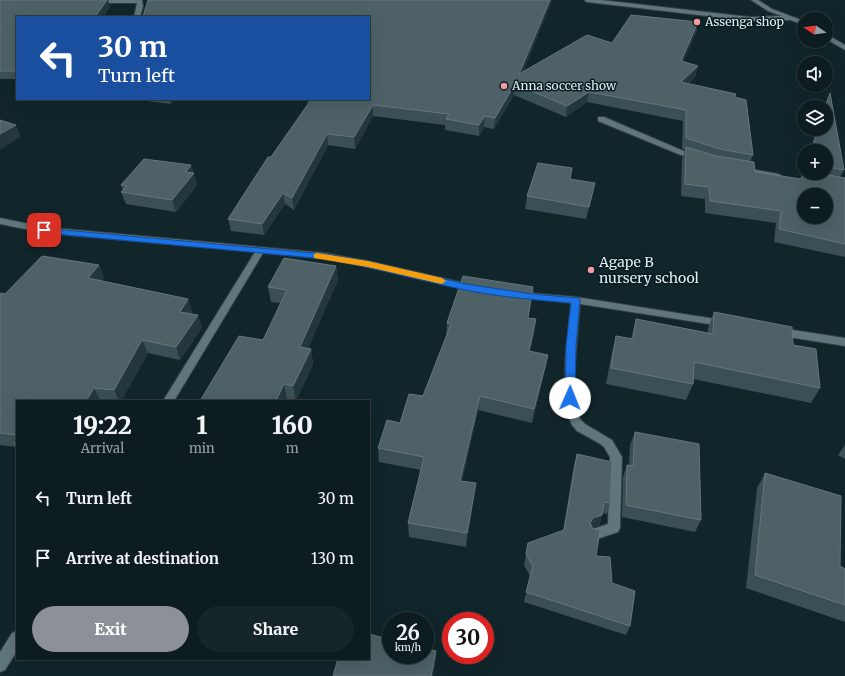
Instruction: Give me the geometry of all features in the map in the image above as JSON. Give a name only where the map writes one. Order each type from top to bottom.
[{"type":"street","points":[[91,2],[139,0],[140,6],[137,16]]},
{"type":"street","points":[[587,0],[750,19],[790,18]]},
{"type":"street","points":[[754,0],[770,10],[797,20]]},
{"type":"street","points":[[833,40],[844,47],[845,37]]},
{"type":"street","points":[[601,119],[702,160]]},
{"type":"street","points":[[737,168],[788,177]]},
{"type":"street","points":[[0,222],[44,230],[325,256],[481,289]]},
{"type":"street","points":[[169,400],[260,251]]},
{"type":"street","points":[[510,294],[576,300],[731,324]]},
{"type":"street","points":[[576,300],[571,345],[570,398],[573,414],[576,422],[586,430],[605,440],[613,448],[616,457],[614,528],[594,534]]},
{"type":"street","points":[[769,330],[845,342]]},
{"type":"street","points":[[0,665],[16,640]]},
{"type":"building","points":[[0,0],[107,0],[96,16],[16,16],[16,71],[0,71]]},
{"type":"building","points":[[148,0],[550,0],[519,74],[587,35],[612,43],[631,15],[698,22],[681,61],[698,66],[681,82],[736,94],[735,97],[746,100],[753,155],[720,149],[686,138],[686,110],[589,92],[567,106],[515,84],[495,118],[485,116],[479,125],[446,119],[449,114],[373,105],[354,137],[327,134],[292,198],[283,193],[262,224],[228,219],[268,157],[271,157],[310,100],[370,100],[370,16],[143,16]]},
{"type":"building","points":[[830,93],[831,100],[828,100]]},
{"type":"building","points":[[833,110],[844,170],[833,168],[833,144],[813,144],[816,136],[833,136]]},
{"type":"building","points":[[0,120],[16,125],[0,134]]},
{"type":"building","points":[[686,147],[716,156],[754,162],[755,172],[797,178],[797,180],[833,180],[833,176],[845,178],[845,244],[779,229],[781,211],[710,201],[709,187],[685,184]]},
{"type":"building","points":[[144,159],[191,165],[186,172],[194,173],[172,200],[121,192],[127,186],[121,185]]},
{"type":"building","points":[[538,163],[572,168],[570,179],[595,183],[589,207],[527,196]]},
{"type":"building","points":[[42,256],[99,265],[88,278],[188,299],[180,312],[198,315],[176,347],[142,340],[114,390],[94,388],[87,400],[16,400],[16,435],[0,433],[0,293],[5,294]]},
{"type":"building","points":[[284,258],[336,266],[300,347],[311,349],[293,386],[284,384],[276,400],[201,400],[239,336],[263,340],[287,290],[268,287]]},
{"type":"building","points":[[463,276],[533,287],[528,318],[536,319],[529,351],[548,355],[534,409],[480,396],[460,481],[476,483],[467,533],[408,523],[424,457],[378,448],[387,420],[400,423],[409,394],[423,396],[451,324],[447,323]]},
{"type":"building","points":[[714,312],[792,327],[793,345],[816,349],[820,388],[694,362],[693,384],[611,368],[616,336],[633,339],[636,319],[713,334]]},
{"type":"building","points":[[635,432],[699,444],[701,520],[626,505],[627,465],[633,466]]},
{"type":"building","points":[[577,454],[612,462],[610,503],[604,502],[602,515],[593,518],[590,523],[593,529],[600,530],[596,556],[610,557],[612,583],[635,591],[630,626],[526,592],[533,566],[526,554],[528,543],[564,530]]},
{"type":"building","points":[[765,473],[841,496],[840,566],[845,569],[845,605],[755,575]]},
{"type":"building","points":[[370,634],[382,638],[382,664],[433,664],[431,676],[333,676],[338,660],[370,660]]},
{"type":"building","points":[[434,650],[436,651],[434,661]]},
{"type":"slow traffic","points":[[317,256],[325,256],[368,264],[442,281]]},
{"type":"place","name":"Assenga shop","points":[[697,22]]},
{"type":"place","name":"Anna soccer show","points":[[504,86]]},
{"type":"place","name":"Agape B nursery school","points":[[591,270]]},
{"type":"route","points":[[44,230],[325,256],[368,264],[466,287],[532,297],[576,300],[571,345],[570,398]]}]
